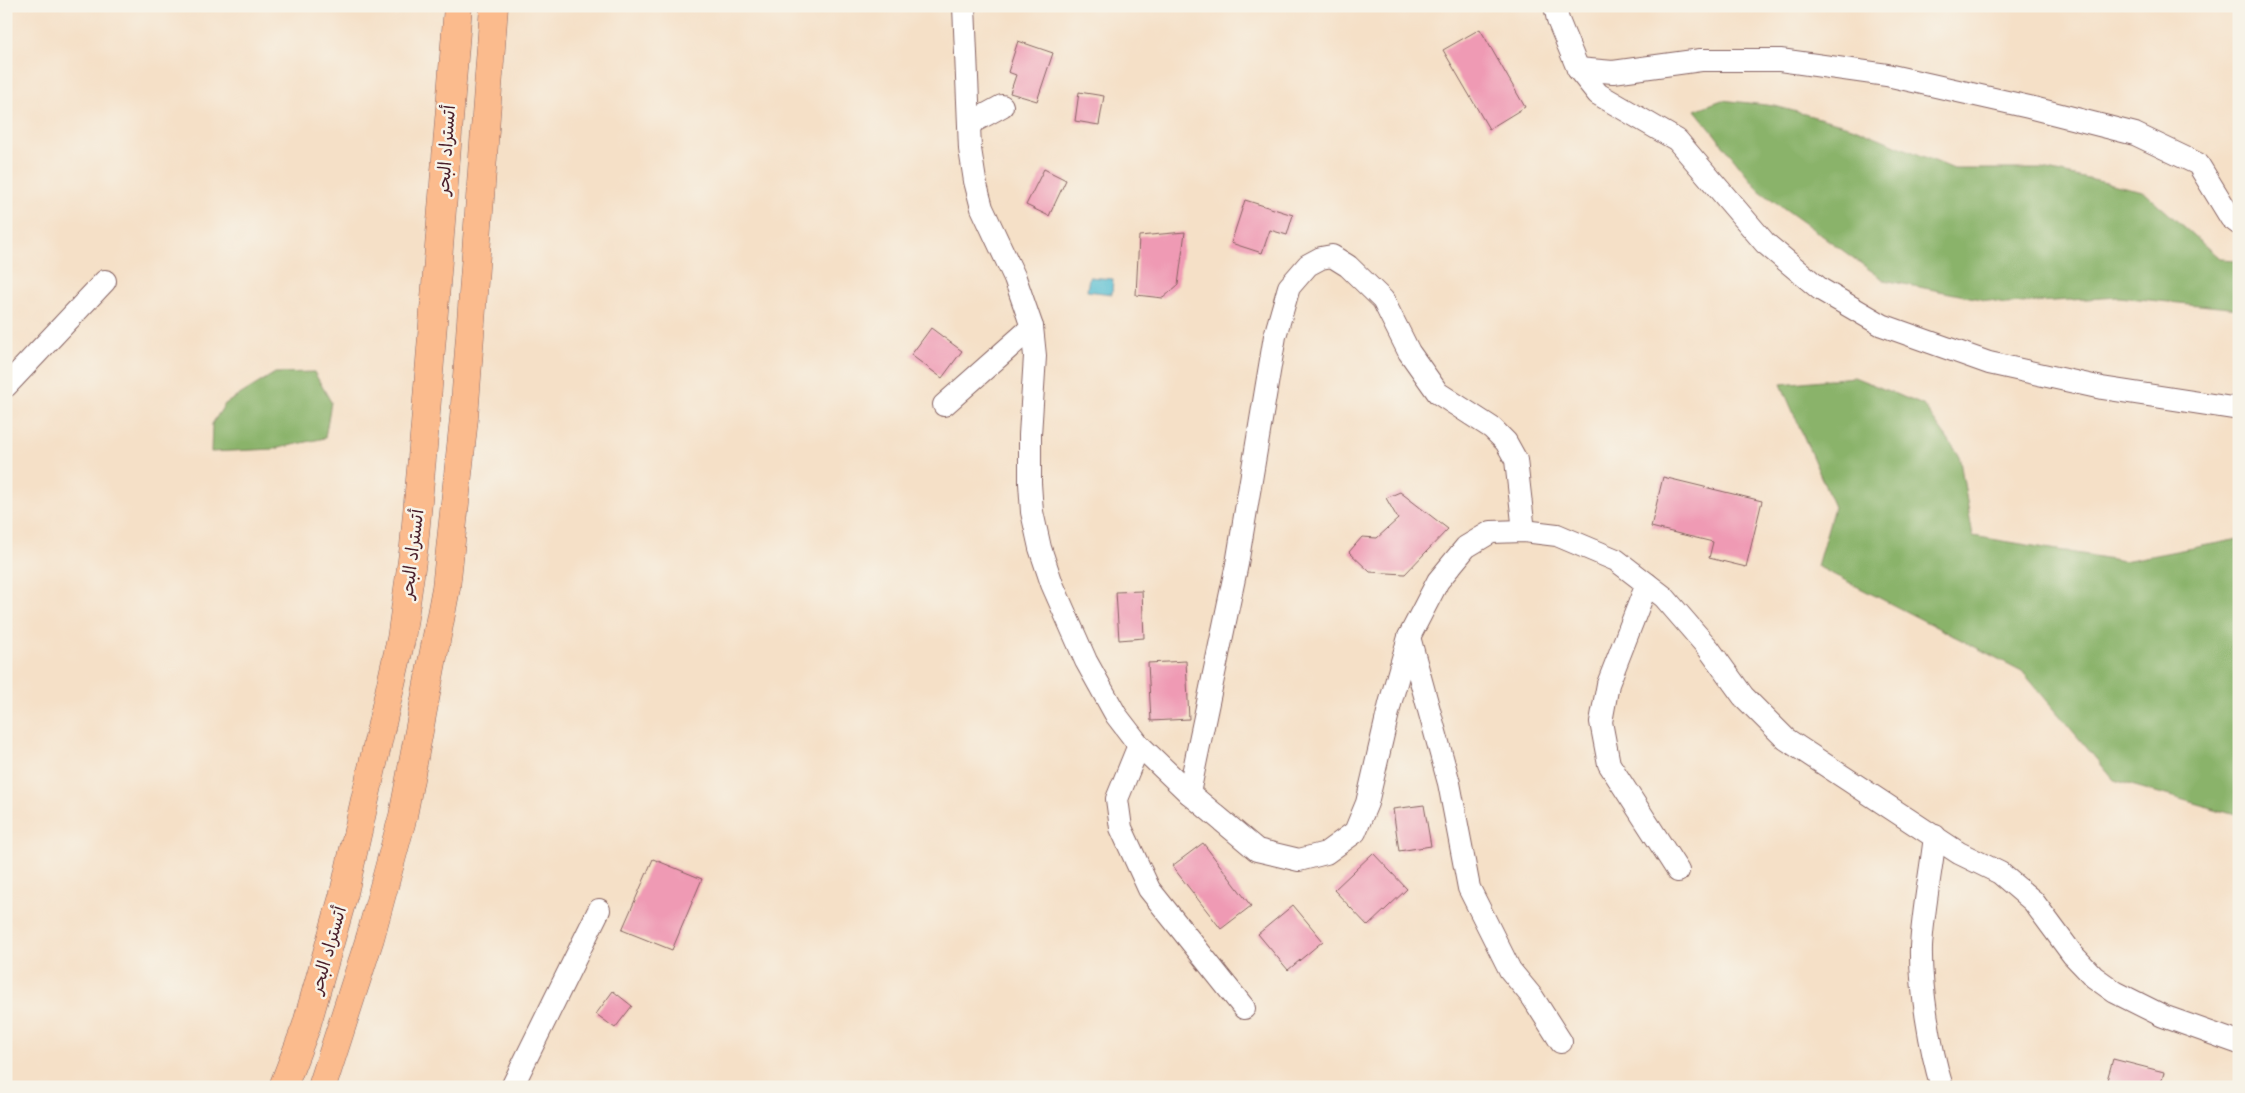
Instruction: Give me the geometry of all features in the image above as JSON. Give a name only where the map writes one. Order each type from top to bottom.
[{"type":"highway","name":"أتستراد البحر","points":[[283,1087],[306,1027],[344,893],[401,639],[414,546],[426,425],[458,6]]},
{"type":"highway","name":"أتستراد البحر","points":[[322,1087],[370,938],[403,816],[446,588],[464,418],[494,6]]},
{"type":"street","points":[[964,6],[969,124],[975,181],[982,208],[1015,278],[1032,326],[1035,356],[1030,435],[1032,512],[1040,548],[1052,584],[1086,661],[1116,714],[1139,745],[1189,793],[1256,850],[1299,860],[1326,853],[1355,832],[1367,804],[1390,704],[1409,637],[1438,581],[1466,547],[1491,532],[1524,531],[1557,535],[1616,560],[1664,597],[1709,649],[1743,696],[1786,739],[1959,853],[2000,873],[2033,901],[2073,955],[2094,977],[2115,992],[2164,1016],[2239,1043]]},
{"type":"street","points":[[1554,6],[1578,68],[1598,94],[1677,140],[1765,243],[1820,288],[1882,326],[1989,363],[2102,388],[2239,409]]},
{"type":"street","points":[[1578,68],[1613,72],[1701,60],[1780,60],[1887,75],[2029,107],[2134,134],[2198,164],[2231,218],[2239,224]]},
{"type":"street","points":[[969,124],[1002,106]]},
{"type":"street","points":[[1189,793],[1237,564],[1275,336],[1289,287],[1308,265],[1321,258],[1332,256],[1348,266],[1382,300],[1409,352],[1438,393],[1492,428],[1506,442],[1516,460],[1524,531]]},
{"type":"street","points":[[6,386],[105,281]]},
{"type":"street","points":[[944,405],[1032,326]]},
{"type":"street","points":[[1647,584],[1608,684],[1601,722],[1609,764],[1678,871]]},
{"type":"street","points":[[1409,637],[1449,783],[1469,888],[1510,970],[1562,1042]]},
{"type":"street","points":[[1139,745],[1117,799],[1121,828],[1149,889],[1244,1008]]},
{"type":"street","points":[[1935,836],[1921,946],[1924,992],[1936,1067],[1942,1087]]},
{"type":"street","points":[[512,1087],[600,910]]},
{"type":"green space","points":[[1722,100],[1775,106],[1852,127],[1954,169],[2043,169],[2143,191],[2220,259],[2239,260],[2239,309],[2119,297],[2005,304],[1884,280],[1760,191],[1695,110]]},
{"type":"green space","points":[[314,372],[331,402],[325,438],[274,449],[211,452],[212,424],[225,404],[275,373]]},
{"type":"green space","points":[[1854,377],[1923,405],[1959,455],[1973,536],[2124,561],[2239,539],[2239,816],[2114,780],[2022,671],[1817,566],[1834,507],[1781,384]]},
{"type":"water","points":[[1089,277],[1113,279],[1112,294],[1087,291]]},
{"type":"building","points":[[1480,29],[1525,107],[1489,129],[1443,50]]},
{"type":"building","points":[[1018,41],[1053,53],[1037,101],[1010,93],[1016,75],[1008,72]]},
{"type":"building","points":[[1079,92],[1104,96],[1099,125],[1075,121]]},
{"type":"building","points":[[1044,169],[1066,180],[1049,216],[1026,205]]},
{"type":"building","points":[[1245,200],[1293,215],[1287,235],[1270,230],[1262,253],[1231,243]]},
{"type":"building","points":[[1185,232],[1178,285],[1163,298],[1136,295],[1139,236]]},
{"type":"building","points":[[931,328],[962,351],[942,378],[911,355]]},
{"type":"building","points":[[1663,477],[1762,501],[1746,567],[1709,558],[1713,542],[1651,527]]},
{"type":"building","points":[[1400,492],[1448,529],[1405,574],[1370,572],[1349,552],[1362,537],[1377,538],[1398,519],[1386,498]]},
{"type":"building","points":[[1142,591],[1144,638],[1119,640],[1116,592]]},
{"type":"building","points":[[1186,661],[1189,719],[1151,721],[1148,663]]},
{"type":"building","points":[[1424,805],[1431,846],[1399,851],[1393,809]]},
{"type":"building","points":[[1203,843],[1251,906],[1221,929],[1172,866]]},
{"type":"building","points":[[1373,853],[1407,889],[1368,926],[1334,890]]},
{"type":"building","points":[[653,859],[702,879],[672,950],[622,930]]},
{"type":"building","points":[[1293,905],[1323,941],[1288,970],[1258,934]]},
{"type":"building","points":[[613,991],[632,1006],[615,1028],[596,1014]]},
{"type":"building","points":[[2113,1059],[2164,1072],[2160,1087],[2105,1087]]}]
